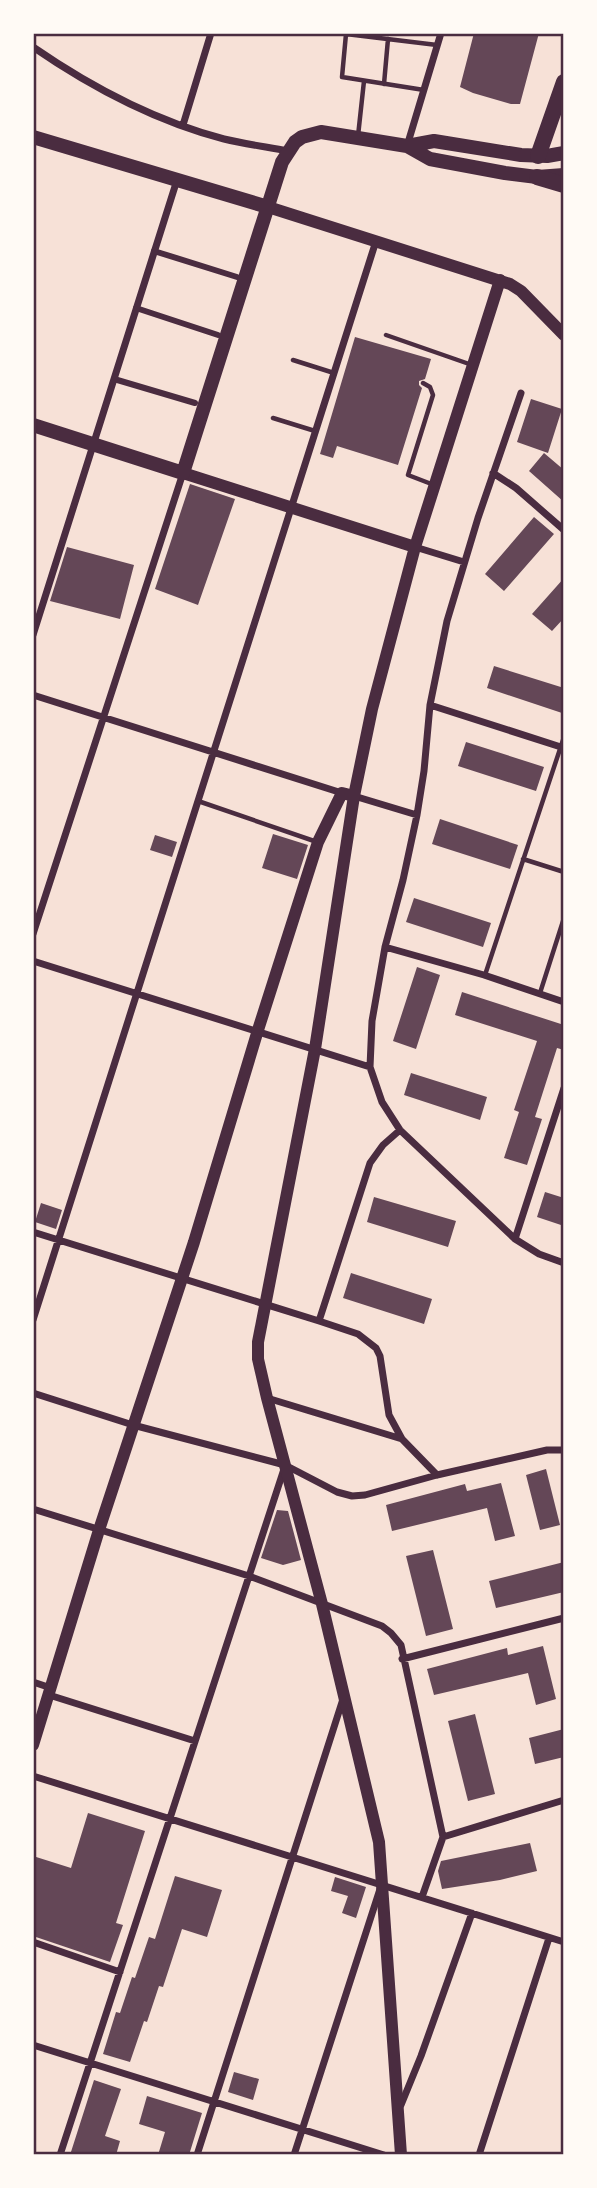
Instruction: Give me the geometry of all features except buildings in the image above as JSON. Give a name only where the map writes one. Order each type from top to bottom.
[{"type":"main road","points":[[538,156],[564,82]]},
{"type":"main road","points":[[33,425],[183,473],[268,207],[288,151],[295,142],[321,132],[407,146],[434,141],[511,154],[538,156],[564,153]]},
{"type":"main road","points":[[33,137],[268,207]]},
{"type":"main road","points":[[407,146],[430,159],[537,177],[564,185]]},
{"type":"main road","points":[[537,177],[564,175]]},
{"type":"street","points":[[183,124],[212,33]]},
{"type":"street","points":[[407,146],[442,33]]},
{"type":"street","points":[[33,47],[117,98],[225,139],[288,151]]},
{"type":"street","points":[[33,635],[177,180]]},
{"type":"street","points":[[268,207],[500,280],[521,290],[564,335]]},
{"type":"street","points":[[33,1320],[376,241]]},
{"type":"street","points":[[155,251],[237,277]]},
{"type":"street","points":[[401,2155],[379,1842],[257,1350],[315,1049],[348,794],[415,547],[500,280]]},
{"type":"street","points":[[136,309],[218,335]]},
{"type":"street","points":[[114,379],[195,403]]},
{"type":"street","points":[[521,393],[447,621],[430,705],[426,758],[417,815],[385,947],[372,1021],[370,1067],[382,1102],[400,1130],[515,1239],[539,1254],[564,1263]]},
{"type":"street","points":[[33,934],[183,473],[464,562]]},
{"type":"street","points":[[493,473],[516,488],[564,530]]},
{"type":"street","points":[[33,695],[417,815]]},
{"type":"street","points":[[430,705],[562,748]]},
{"type":"street","points":[[33,1745],[99,1530],[183,1278],[318,842],[348,794]]},
{"type":"street","points":[[385,947],[484,975],[564,1002]]},
{"type":"street","points":[[33,961],[370,1067]]},
{"type":"street","points":[[515,1239],[564,1088]]},
{"type":"street","points":[[319,1321],[370,1163],[383,1145],[400,1130]]},
{"type":"street","points":[[33,1232],[358,1334],[379,1352],[389,1415],[401,1439],[437,1475]]},
{"type":"street","points":[[33,1393],[133,1425],[285,1465],[337,1492],[352,1496],[365,1496],[437,1475],[547,1450],[564,1450]]},
{"type":"street","points":[[267,1398],[401,1439]]},
{"type":"street","points":[[60,2155],[285,1465]]},
{"type":"street","points":[[33,1509],[249,1576],[382,1626],[391,1633],[401,1646],[443,1837],[422,1897]]},
{"type":"street","points":[[402,1659],[564,1618]]},
{"type":"street","points":[[33,1682],[50,1692],[195,1741]]},
{"type":"street","points":[[197,2155],[344,1696]]},
{"type":"street","points":[[33,1776],[564,1942]]},
{"type":"street","points":[[443,1837],[564,1800]]},
{"type":"street","points":[[294,2155],[381,1885]]},
{"type":"street","points":[[398,2112],[472,1913]]},
{"type":"street","points":[[479,2155],[550,1938]]},
{"type":"street","points":[[33,1942],[120,1972]]},
{"type":"street","points":[[33,2045],[384,2155]]},
{"type":"lane","points":[[424,90],[342,78],[346,34],[376,35],[438,45]]},
{"type":"lane","points":[[384,84],[388,39]]},
{"type":"lane","points":[[358,138],[364,81]]},
{"type":"lane","points":[[386,335],[472,365]]},
{"type":"lane","points":[[293,360],[335,373]]},
{"type":"lane","points":[[424,383],[430,387],[433,395],[408,475],[434,485]]},
{"type":"lane","points":[[273,418],[316,432]]},
{"type":"lane","points":[[484,975],[564,737]]},
{"type":"lane","points":[[198,801],[318,842]]},
{"type":"lane","points":[[523,859],[564,872]]},
{"type":"lane","points":[[540,993],[564,918]]}]
